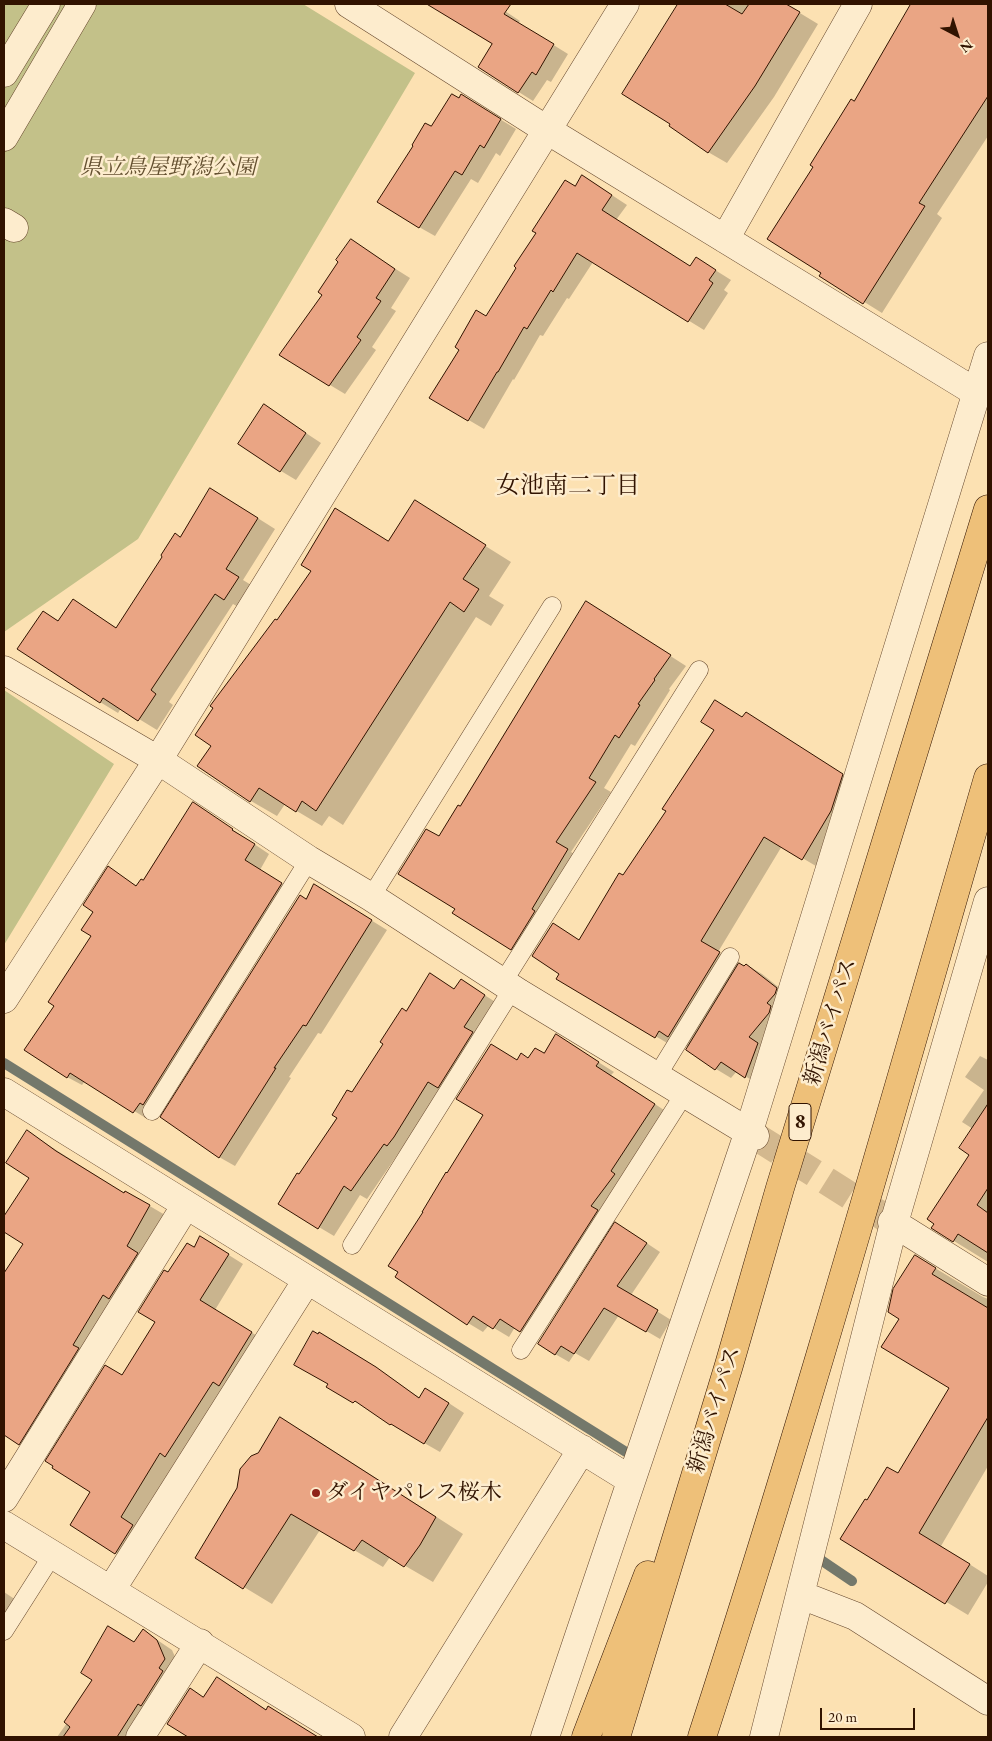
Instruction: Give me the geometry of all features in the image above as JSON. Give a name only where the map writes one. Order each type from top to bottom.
[{"type":"highway","name":"新潟バイパス","points":[[616,1737],[729,1365],[780,1188],[988,508]]},
{"type":"highway","points":[[702,1737],[859,1222],[988,778]]},
{"type":"highway","points":[[586,1737],[729,1365]]},
{"type":"highway","points":[[716,1737],[735,1633]]},
{"type":"street","points":[[4,73],[46,4]]},
{"type":"street","points":[[4,136],[82,4]]},
{"type":"street","points":[[349,4],[547,130],[977,393]]},
{"type":"street","points":[[4,999],[158,760],[625,4]]},
{"type":"street","points":[[725,238],[848,7]]},
{"type":"street","points":[[545,1737],[631,1480],[752,1134],[988,356]]},
{"type":"street","points":[[4,670],[158,760],[309,860],[508,985],[752,1134]]},
{"type":"street","points":[[764,1737],[893,1223],[988,901]]},
{"type":"street","points":[[4,1092],[631,1480]]},
{"type":"street","points":[[4,1498],[186,1205]]},
{"type":"street","points":[[893,1223],[988,1282]]},
{"type":"street","points":[[111,1590],[307,1280]]},
{"type":"street","points":[[403,1737],[582,1450]]},
{"type":"street","points":[[4,1524],[351,1737]]},
{"type":"street","points":[[801,1595],[855,1616],[988,1701]]},
{"type":"street","points":[[147,1735],[200,1643]]},
{"type":"lane","points":[[371,898],[552,606]]},
{"type":"lane","points":[[352,1245],[699,670]]},
{"type":"lane","points":[[152,1111],[309,860]]},
{"type":"lane","points":[[657,1076],[730,957]]},
{"type":"lane","points":[[521,1350],[685,1093]]},
{"type":"lane","points":[[4,1631],[52,1554]]},
{"type":"green space","name":"県立鳥屋野潟公園","points":[[4,4],[303,4],[415,73],[138,539],[4,632]]},
{"type":"green space","points":[[4,690],[114,764],[4,945]]},
{"type":"building","points":[[427,4],[511,4],[504,14],[554,44],[536,75],[532,72],[518,93],[478,67],[492,44]]},
{"type":"building","points":[[678,4],[725,4],[742,14],[749,4],[786,4],[800,12],[755,86],[708,153],[669,126],[670,124],[622,94]]},
{"type":"building","points":[[911,4],[988,4],[988,96],[919,203],[925,206],[863,304],[819,276],[821,273],[767,239],[813,167],[810,165],[851,99],[854,101]]},
{"type":"building","points":[[452,94],[459,98],[461,94],[501,119],[484,148],[480,145],[462,175],[455,171],[419,228],[377,202],[413,146],[425,123],[431,126]]},
{"type":"building","points":[[582,175],[612,195],[602,210],[690,266],[696,257],[716,270],[709,280],[713,283],[688,322],[577,253],[527,329],[524,327],[468,421],[429,398],[459,350],[455,347],[476,310],[486,316],[516,268],[514,266],[536,233],[532,231],[565,180],[575,186]]},
{"type":"building","points":[[351,239],[395,269],[376,298],[381,301],[357,337],[361,340],[329,386],[279,355],[322,295],[318,292],[338,262],[336,260]]},
{"type":"building","points":[[264,404],[306,433],[280,472],[238,444]]},
{"type":"building","points":[[210,488],[258,518],[226,569],[239,577],[224,600],[215,594],[151,690],[156,694],[138,721],[103,698],[100,703],[17,649],[43,611],[58,621],[73,599],[116,628],[162,557],[161,555],[175,533],[180,537]]},
{"type":"building","points":[[415,500],[486,545],[463,579],[479,589],[464,612],[450,602],[316,811],[302,801],[296,812],[259,788],[250,802],[197,766],[211,746],[195,735],[213,708],[210,706],[275,619],[277,620],[311,571],[301,565],[335,508],[388,541]]},
{"type":"building","points":[[586,601],[671,655],[638,704],[640,705],[619,738],[615,735],[589,778],[596,782],[556,842],[568,849],[532,909],[535,911],[511,950],[452,913],[455,909],[398,874],[426,829],[439,836],[458,805],[460,806]]},
{"type":"building","points":[[715,700],[742,717],[746,712],[843,774],[831,811],[802,860],[764,837],[701,941],[720,952],[668,1037],[659,1031],[655,1038],[556,979],[559,974],[532,956],[553,923],[579,940],[619,873],[623,875],[666,811],[662,809],[714,730],[701,722]]},
{"type":"building","points":[[193,802],[255,844],[245,860],[282,883],[143,1105],[140,1103],[133,1113],[70,1073],[67,1078],[24,1050],[54,1006],[48,1002],[91,936],[81,930],[93,912],[83,905],[108,866],[136,886],[141,879],[143,880]]},
{"type":"building","points":[[314,884],[372,920],[306,1026],[303,1025],[274,1068],[276,1068],[219,1158],[160,1117],[300,895],[306,899]]},
{"type":"building","points":[[739,963],[744,966],[746,964],[777,988],[775,994],[767,1003],[771,1006],[769,1013],[749,1037],[758,1043],[745,1078],[721,1062],[715,1070],[686,1050]]},
{"type":"building","points":[[430,973],[454,989],[461,979],[485,995],[464,1027],[473,1032],[438,1088],[428,1082],[394,1137],[387,1146],[384,1144],[351,1191],[344,1186],[318,1229],[278,1204],[297,1173],[299,1174],[337,1118],[332,1115],[347,1090],[352,1092],[383,1044],[380,1042],[402,1008],[406,1011]]},
{"type":"building","points":[[556,1034],[599,1062],[596,1066],[655,1104],[611,1171],[615,1174],[591,1206],[598,1210],[520,1332],[500,1319],[493,1329],[473,1316],[467,1325],[395,1277],[398,1272],[388,1266],[483,1115],[456,1099],[491,1044],[517,1060],[521,1053],[528,1058],[535,1048],[544,1053]]},
{"type":"building","points":[[988,1104],[988,1188],[977,1205],[988,1213],[988,1253],[958,1234],[953,1242],[931,1228],[934,1224],[927,1219],[969,1155],[959,1148]]},
{"type":"building","points":[[27,1130],[56,1151],[124,1193],[125,1191],[150,1205],[127,1246],[138,1253],[109,1299],[103,1295],[73,1345],[79,1348],[19,1445],[4,1435],[4,1273],[23,1244],[4,1232],[4,1216],[29,1178],[6,1163]]},
{"type":"building","points":[[615,1222],[647,1243],[617,1286],[658,1310],[646,1332],[604,1308],[574,1354],[561,1346],[555,1355],[538,1344]]},
{"type":"building","points":[[200,1236],[229,1254],[200,1300],[252,1332],[219,1386],[213,1382],[165,1457],[160,1453],[121,1517],[133,1525],[115,1554],[70,1525],[90,1492],[52,1468],[53,1466],[45,1461],[105,1365],[122,1375],[155,1322],[138,1312],[164,1270],[168,1272],[187,1243],[194,1247]]},
{"type":"building","points":[[915,1255],[936,1268],[932,1274],[988,1308],[988,1417],[919,1533],[970,1564],[945,1604],[840,1539],[887,1467],[898,1473],[949,1388],[881,1347],[899,1319],[888,1312],[893,1289]]},
{"type":"building","points":[[313,1331],[318,1334],[319,1332],[376,1367],[419,1398],[425,1388],[449,1403],[424,1444],[390,1425],[355,1401],[353,1403],[326,1387],[328,1384],[294,1365]]},
{"type":"building","name":"ダイヤパレス桜木","points":[[280,1417],[436,1517],[420,1545],[404,1567],[362,1540],[354,1551],[291,1514],[243,1589],[195,1558],[237,1488],[240,1469],[251,1456],[258,1453]]},
{"type":"building","points":[[108,1626],[134,1642],[143,1629],[157,1640],[165,1659],[159,1668],[163,1671],[141,1706],[138,1704],[117,1737],[63,1737],[70,1727],[64,1722],[92,1680],[81,1673]]},
{"type":"building","points":[[217,1677],[266,1710],[268,1706],[318,1737],[188,1737],[167,1724],[190,1688],[203,1697]]},
{"type":"waterway","points":[[4,1063],[626,1452]]},
{"type":"waterway","points":[[818,1558],[852,1581]]},
{"type":"tunnel","points":[[755,1136],[892,1222]]},
{"type":"place","name":"ダイヤパレス桜木","points":[[316,1493]]},
{"type":"district","name":"女池南二丁目","points":[[568,486]]}]
